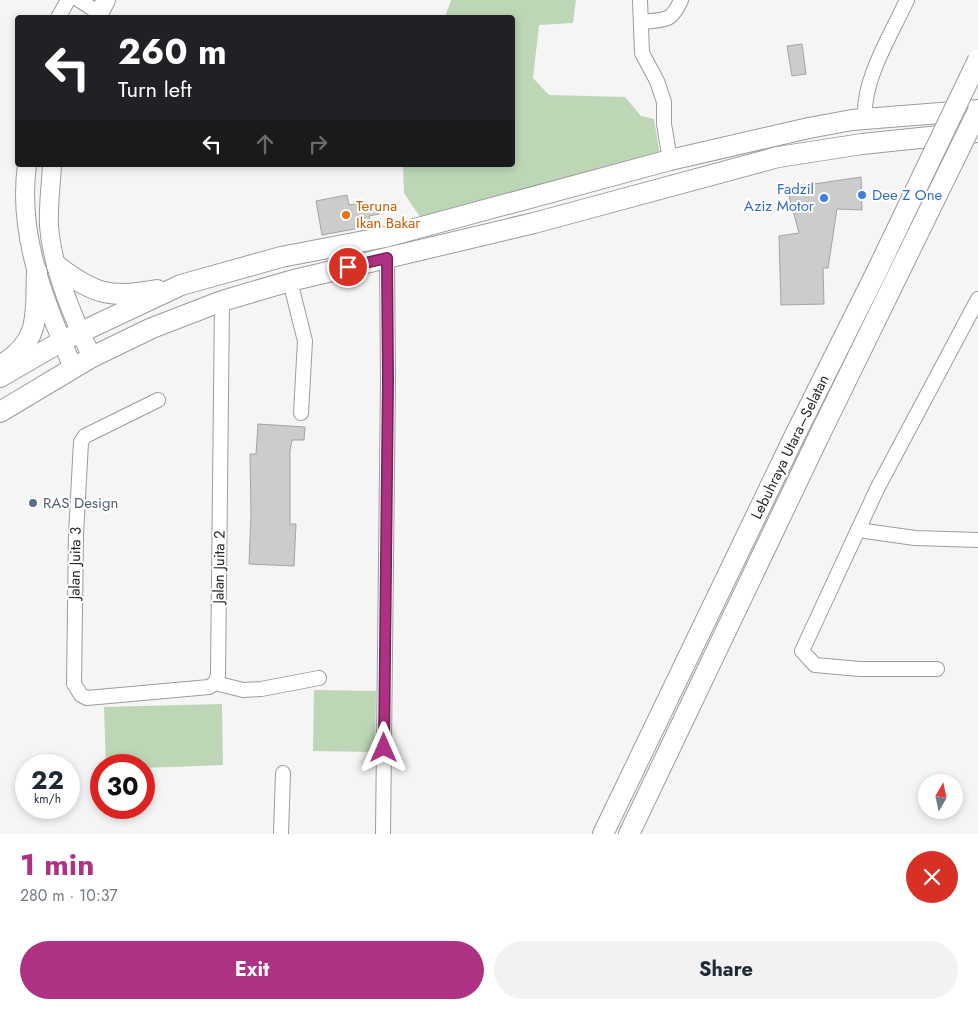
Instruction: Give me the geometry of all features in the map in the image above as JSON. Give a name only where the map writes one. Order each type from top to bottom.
[{"type":"highway","name":"Lebuhraya Utara–Selatan","points":[[603,834],[978,60]]},
{"type":"highway","points":[[57,266],[91,290],[112,294],[149,291],[181,285],[281,257],[385,237],[670,160],[808,128],[865,119],[978,111]]},
{"type":"highway","name":"Lebuhraya Utara–Selatan","points":[[629,834],[819,436],[978,111]]},
{"type":"highway","points":[[0,412],[92,357],[152,328],[222,301],[290,281],[534,222],[778,157],[862,144],[978,132]]},
{"type":"highway","points":[[0,366],[27,344],[33,333],[37,272]]},
{"type":"highway","points":[[0,377],[62,341],[181,285]]},
{"type":"main road","points":[[27,167],[25,182],[27,232],[37,272],[73,368]]},
{"type":"main road","points":[[52,167],[49,227],[57,266],[80,332],[92,357]]},
{"type":"street","points":[[60,15],[68,0]]},
{"type":"street","points":[[79,0],[101,10]]},
{"type":"street","points":[[640,0],[642,53],[657,81],[664,102],[664,124],[670,160]]},
{"type":"street","points":[[642,22],[670,18],[675,14],[681,0]]},
{"type":"street","points":[[865,119],[865,100],[870,80],[907,0]]},
{"type":"street","points":[[383,834],[388,380],[387,258]]},
{"type":"street","points":[[290,281],[305,341],[301,413]]},
{"type":"street","points":[[937,669],[860,669],[815,665],[802,651],[877,489],[978,300]]},
{"type":"street","name":"Jalan Juita 2","points":[[215,682],[218,675],[222,301]]},
{"type":"street","name":"Jalan Juita 3","points":[[158,400],[85,436],[81,442],[76,535],[74,684],[80,695],[95,698],[209,687],[215,682]]},
{"type":"street","points":[[858,530],[915,538],[978,540]]},
{"type":"street","points":[[215,682],[243,690],[261,690],[319,678]]},
{"type":"street","points":[[281,834],[283,773]]},
{"type":"green space","points":[[451,0],[576,0],[573,23],[539,25],[533,78],[549,95],[625,97],[641,116],[654,119],[660,155],[420,217],[404,193],[403,167],[515,167],[515,15],[446,15]]},
{"type":"green space","points":[[314,690],[376,691],[375,752],[313,751]]},
{"type":"green space","points":[[222,704],[223,765],[155,768],[155,754],[106,754],[104,707]]},
{"type":"building","points":[[802,44],[806,74],[792,76],[787,46]]},
{"type":"building","points":[[861,177],[862,210],[837,209],[828,268],[823,268],[824,304],[781,305],[779,236],[799,233],[787,188]]},
{"type":"building","name":"Teruna Ikan Bakar","points":[[347,195],[349,205],[366,202],[366,205],[377,203],[379,214],[369,216],[371,226],[322,235],[316,201]]},
{"type":"building","points":[[258,424],[305,427],[304,440],[292,440],[290,451],[290,524],[296,524],[294,566],[249,564],[251,515],[250,454],[256,454]]},
{"type":"place","name":"Dee Z One","points":[[862,195]]},
{"type":"place","name":"Fadzil Aziz Motor","points":[[824,198]]},
{"type":"place","name":"Teruna Ikan Bakar","points":[[346,215]]},
{"type":"place","name":"RAS Design","points":[[33,503]]},
{"type":"route","points":[[348,267],[387,258],[388,380],[384,589],[384,748]]}]
